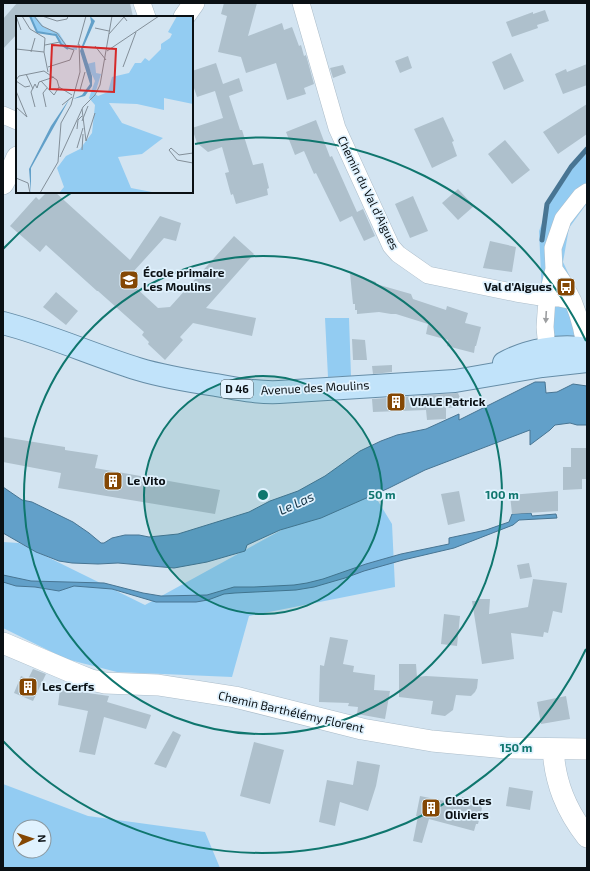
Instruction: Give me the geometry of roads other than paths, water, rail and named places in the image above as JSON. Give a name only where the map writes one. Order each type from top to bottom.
[{"type":"main road","name":"Avenue des Moulins","points":[[3,323],[153,373],[189,381],[262,392],[455,381],[542,366],[571,355]]},
{"type":"main road","name":"D 46","points":[[480,376],[519,355],[571,355]]},
{"type":"street","points":[[142,3],[147,16]]},
{"type":"street","points":[[185,16],[194,3]]},
{"type":"street","name":"Chemin du Val d'Aigues","points":[[301,3],[337,128],[391,246],[398,254],[428,275],[516,293],[573,301]]},
{"type":"street","points":[[3,116],[16,121]]},
{"type":"street","points":[[3,184],[16,158]]},
{"type":"street","points":[[554,269],[573,301],[581,324],[571,355],[545,327],[547,298],[554,269],[553,248],[563,219],[581,196],[587,192]]},
{"type":"street","name":"Chemin Barthélémy Florent","points":[[3,643],[91,680],[105,683],[158,686],[234,697],[362,729],[432,741],[506,748],[587,749]]},
{"type":"street","points":[[553,749],[556,773],[562,794],[572,816],[587,837]]},
{"type":"water","name":"Le Las","points":[[535,382],[545,382],[546,393],[557,392],[573,384],[587,386],[587,425],[570,423],[555,425],[530,445],[530,430],[425,470],[389,488],[321,518],[280,530],[247,545],[245,551],[207,562],[174,568],[118,563],[72,563],[59,561],[36,552],[3,533],[3,487],[22,500],[32,502],[73,522],[101,543],[104,543],[112,538],[125,535],[149,537],[178,534],[249,512],[270,501],[298,491],[325,476],[360,451],[381,441],[397,435],[426,429],[459,414],[459,420]]},
{"type":"water","points":[[531,513],[532,516],[556,514],[557,518],[519,520],[513,525],[454,548],[403,560],[314,587],[296,590],[224,594],[208,600],[196,602],[156,602],[112,589],[74,586],[59,591],[35,587],[16,586],[3,582],[3,575],[31,581],[104,583],[161,596],[207,595],[234,587],[294,585],[323,579],[401,554],[449,544],[449,538],[486,530],[509,522],[512,514]]},
{"type":"waterway","points":[[542,240],[547,204],[571,167],[587,149]]},
{"type":"place","name":"École primaire Les Moulins","points":[[129,280]]},
{"type":"place","name":"Val d'Aigues","points":[[566,287]]},
{"type":"place","name":"VIALE Patrick","points":[[396,402]]},
{"type":"place","name":"Le Vito","points":[[113,481]]},
{"type":"place","name":"Les Cerfs","points":[[28,687]]},
{"type":"place","name":"Clos Les Oliviers","points":[[431,808]]}]
